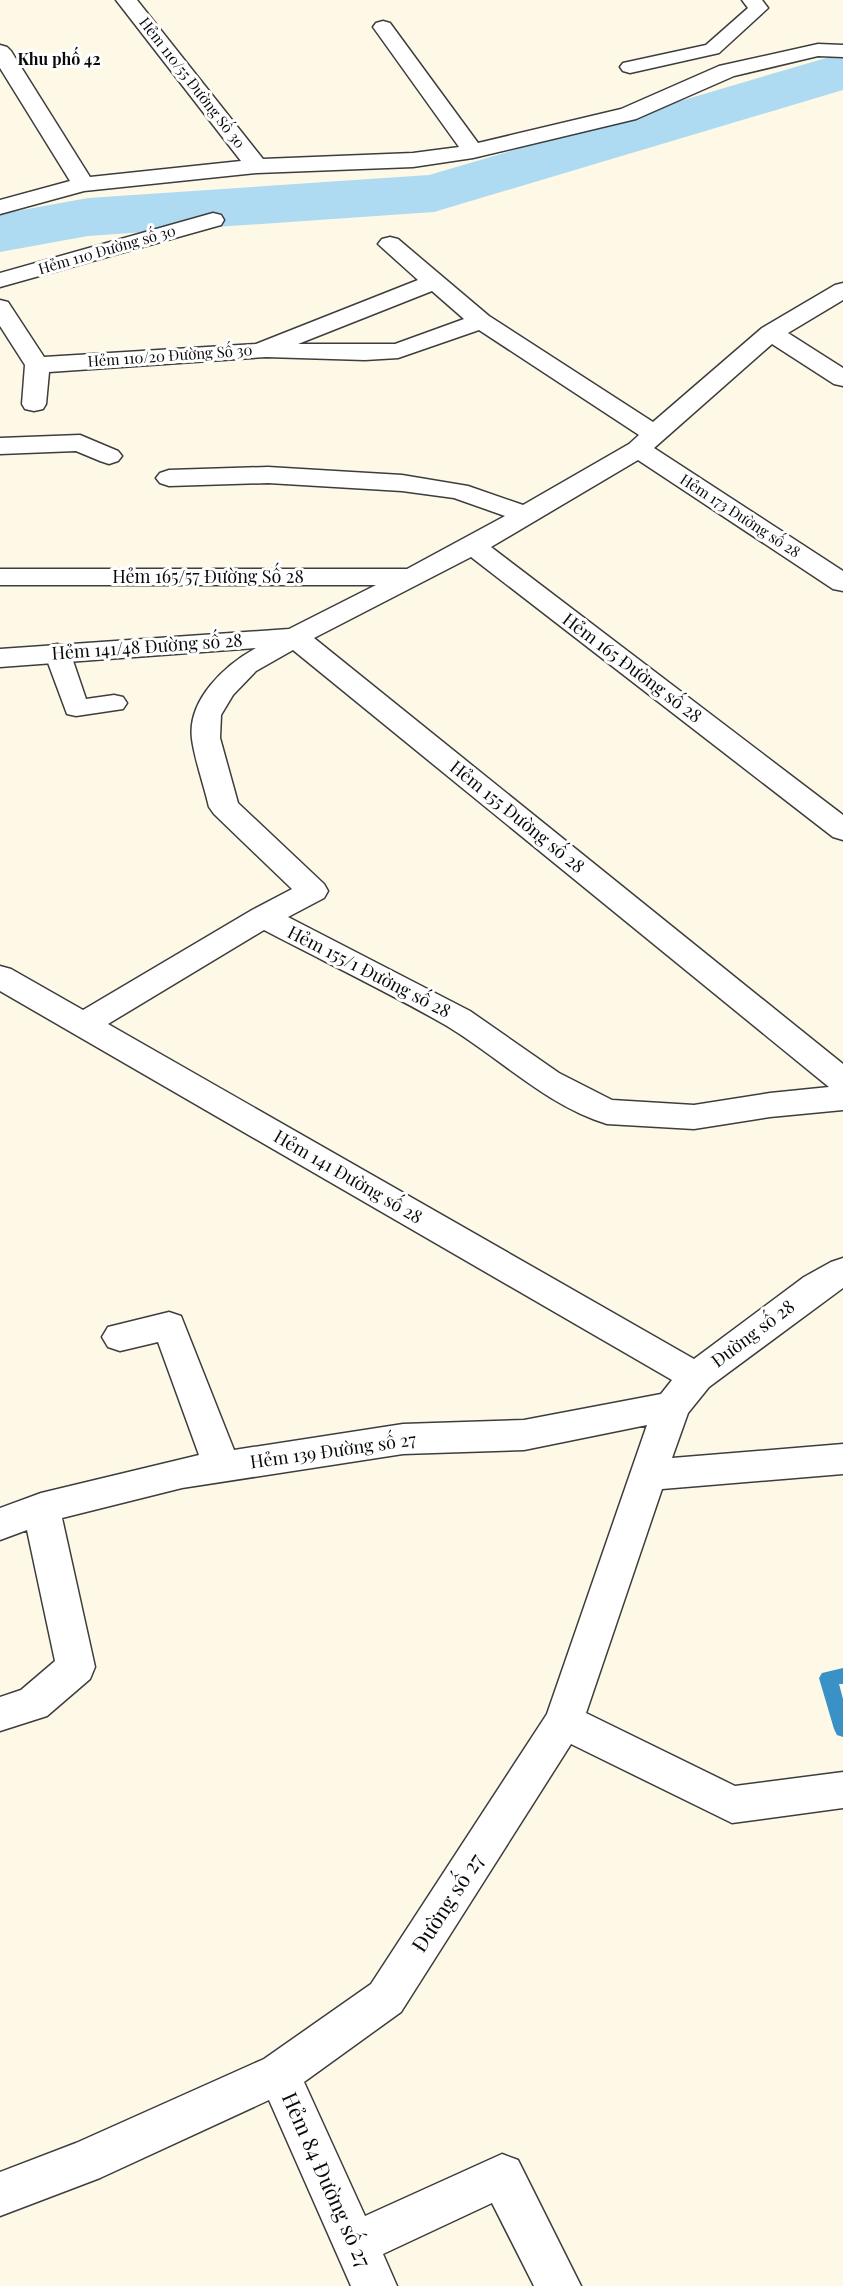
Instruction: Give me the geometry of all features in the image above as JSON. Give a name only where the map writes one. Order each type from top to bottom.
[{"type":"street","name":"Hẻm 110/55 Đường Số 30","points":[[126,0],[257,166]]},
{"type":"street","points":[[383,27],[473,151]]},
{"type":"street","points":[[0,207],[83,184],[257,166],[413,160],[473,151],[628,114],[727,71],[818,50],[843,51]]},
{"type":"street","points":[[0,51],[83,184]]},
{"type":"street","name":"Hẻm 110 Đường số 30","points":[[1,280],[213,220]]},
{"type":"street","name":"Hẻm 173 Đường số 28","points":[[390,244],[481,321],[843,583]]},
{"type":"street","name":"Hẻm 110/20 Đường Số 30","points":[[37,365],[260,351],[434,282]]},
{"type":"street","points":[[295,637],[473,546],[646,441],[771,333],[843,290]]},
{"type":"street","points":[[0,307],[37,365],[34,404]]},
{"type":"street","points":[[260,351],[365,353],[398,351],[481,321]]},
{"type":"street","points":[[771,333],[843,379]]},
{"type":"street","points":[[0,446],[80,443],[110,456]]},
{"type":"street","points":[[169,478],[268,475],[402,483],[459,491],[525,515]]},
{"type":"street","name":"Hẻm 165 Đường số 28","points":[[473,546],[843,830]]},
{"type":"street","name":"Hẻm 165/57 Đường Số 28","points":[[0,577],[415,577]]},
{"type":"street","name":"Hẻm 141/48 Đường số 28","points":[[0,658],[57,652],[295,637]]},
{"type":"street","name":"Hẻm 155/1 Đường số 28","points":[[263,917],[313,891],[224,807],[206,738],[207,715],[222,690],[246,664],[295,637]]},
{"type":"street","name":"Hẻm 155 Đường số 28","points":[[295,637],[843,1081]]},
{"type":"street","points":[[82,1024],[263,917]]},
{"type":"street","name":"Hẻm 155/1 Đường số 28","points":[[263,917],[459,1019],[548,1081],[607,1112],[694,1117],[770,1105],[843,1098]]},
{"type":"street","name":"Hẻm 141 Đường số 28","points":[[0,977],[82,1024],[684,1391]]},
{"type":"street","name":"Đường số 28","points":[[684,1391],[816,1287],[843,1271]]},
{"type":"street","points":[[120,1337],[169,1326],[222,1467]]},
{"type":"street","name":"Hẻm 139 Đường số 27","points":[[0,1524],[41,1508],[182,1473],[403,1439],[524,1435],[684,1391]]},
{"type":"street","name":"Đường số 27","points":[[0,2194],[84,2163],[279,2074],[386,1998],[564,1721],[648,1475],[684,1391]]},
{"type":"street","points":[[648,1475],[843,1459]]},
{"type":"street","points":[[0,1714],[33,1704],[76,1667],[41,1508]]},
{"type":"street","points":[[564,1721],[732,1805],[843,1790]]},
{"type":"street","name":"Hẻm 84 Đường số 27","points":[[279,2074],[374,2286]]},
{"type":"street","points":[[356,2243],[502,2176],[558,2286]]},
{"type":"lane","points":[[630,67],[712,49],[759,9],[751,0]]},
{"type":"lane","points":[[57,652],[76,708],[114,703]]},
{"type":"waterway","points":[[0,233],[88,217],[434,193],[843,71]]},
{"type":"waterway","points":[[843,1676],[828,1678],[843,1729]]},
{"type":"district","name":"Khu phố 42","points":[[59,59]]}]
